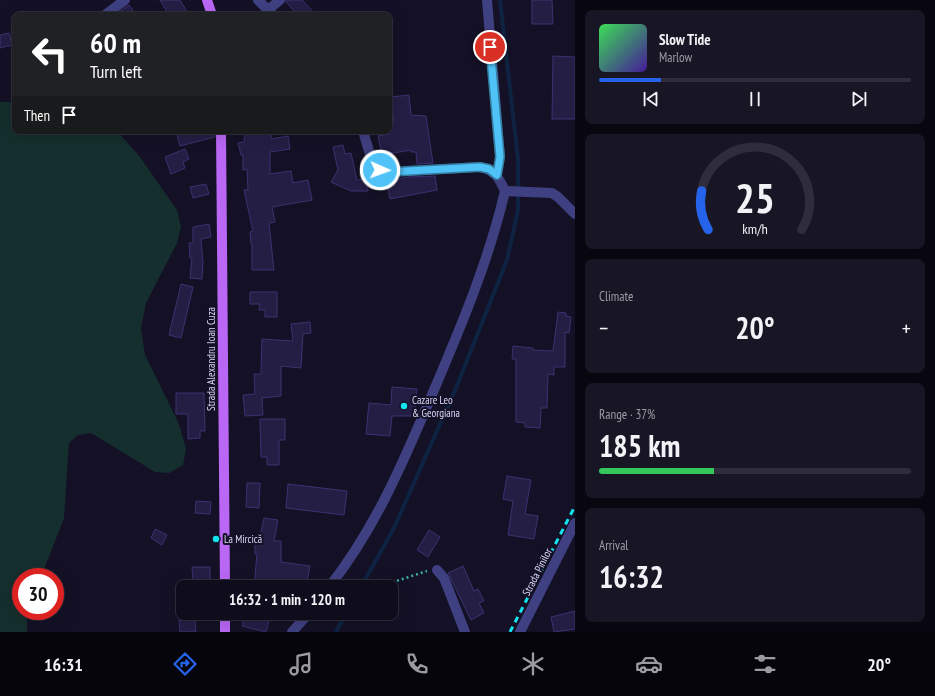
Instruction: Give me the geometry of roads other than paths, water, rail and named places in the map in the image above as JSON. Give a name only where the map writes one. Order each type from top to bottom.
[{"type":"main road","points":[[207,0],[211,12]]},
{"type":"main road","name":"Strada Alexandru Ioan Cuza","points":[[221,134],[225,580]]},
{"type":"main road","points":[[225,620],[225,632]]},
{"type":"street","points":[[109,12],[125,0]]},
{"type":"street","points":[[258,0],[269,12]]},
{"type":"street","points":[[271,12],[280,0]]},
{"type":"street","points":[[487,0],[500,157],[497,175]]},
{"type":"street","points":[[334,580],[373,521],[421,420],[473,295],[491,245],[506,190],[497,175],[489,169],[480,167],[389,172],[380,170],[372,162],[364,134]]},
{"type":"street","points":[[506,190],[544,192],[558,197],[575,214]]},
{"type":"street","name":"Strada Pinilor","points":[[520,632],[575,523]]},
{"type":"street","points":[[437,570],[444,578],[465,632]]},
{"type":"street","points":[[292,632],[303,620]]},
{"type":"waterway","points":[[365,580],[394,528],[456,388],[507,260],[518,210],[518,159],[500,0]]},
{"type":"waterway","points":[[336,632],[342,620]]},
{"type":"railway","points":[[510,632],[575,506]]},
{"type":"place","name":"Cazare Leo & Georgiana","points":[[404,406]]},
{"type":"place","name":"La Mircică","points":[[216,539]]}]
